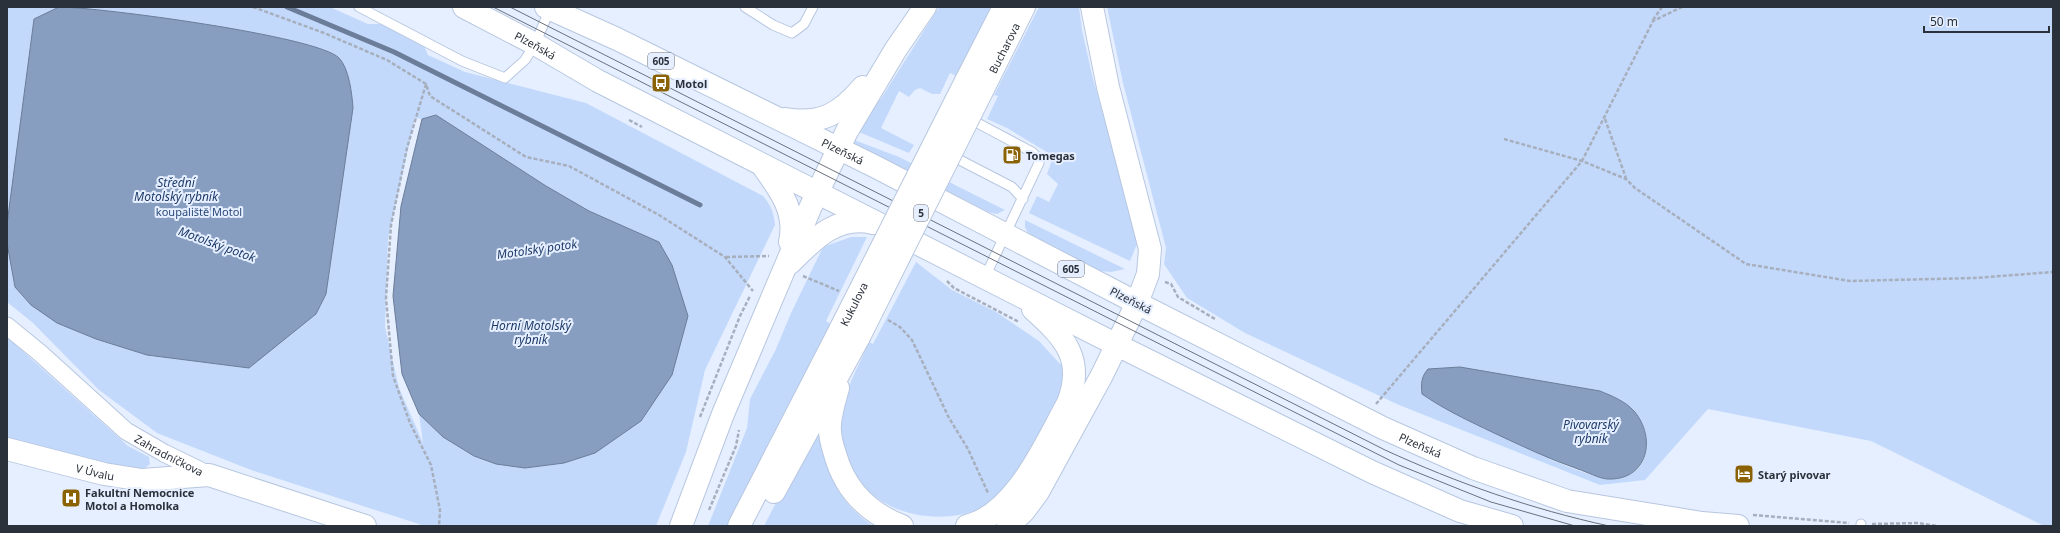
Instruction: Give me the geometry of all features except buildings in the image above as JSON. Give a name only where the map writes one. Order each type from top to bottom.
[{"type":"main road","name":"Plzeňská","points":[[464,7],[535,44],[598,81],[886,226],[1115,344],[1372,472],[1460,511],[1512,526]]},
{"type":"main road","points":[[681,526],[723,414],[790,268],[817,192],[847,131],[896,49],[925,7]]},
{"type":"main road","name":"Bucharova","points":[[974,85],[1004,7]]},
{"type":"main road","name":"Bucharova","points":[[974,85],[1024,7]]},
{"type":"main road","points":[[967,526],[1005,521],[1024,511],[1038,492],[1102,375],[1115,344],[1137,302],[1148,274],[1150,249],[1108,87],[1092,7]]},
{"type":"main road","name":"Plzeňská","points":[[549,8],[617,39],[965,212],[1006,236],[1383,428],[1473,468],[1567,501],[1702,522],[1744,520]]},
{"type":"main road","points":[[774,118],[805,121],[834,114],[856,95],[896,49]]},
{"type":"main road","name":"Kukulova","points":[[740,526],[850,332],[974,85]]},
{"type":"main road","points":[[760,162],[786,201],[792,219],[790,268]]},
{"type":"main road","points":[[790,268],[820,233],[832,227],[859,221],[886,226]]},
{"type":"main road","points":[[1005,521],[1021,485],[1068,403],[1075,377],[1074,362],[1064,340],[1046,321],[1014,292]]},
{"type":"main road","name":"Kukulova","points":[[756,526],[814,416],[844,363],[850,332]]},
{"type":"main road","points":[[844,363],[830,425],[832,444],[837,462],[846,482],[859,500],[875,513],[902,526]]},
{"type":"main road","name":"V Úvalu","points":[[7,449],[104,474],[135,480],[159,480],[209,474]]},
{"type":"main road","name":"Zahradníčkova","points":[[209,474],[365,526]]},
{"type":"street","name":"Zahradníčkova","points":[[7,326],[40,353],[126,431],[164,453],[209,474]]},
{"type":"lane","points":[[359,7],[462,61],[505,78],[525,60],[535,44],[549,8]]},
{"type":"lane","points":[[745,7],[773,25],[792,33],[804,24],[813,7]]},
{"type":"lane","points":[[985,277],[1006,236],[1023,199],[1039,163],[1038,158],[1032,152],[960,113],[940,150],[1012,187],[1023,199]]},
{"type":"path","points":[[253,7],[324,32],[387,60],[426,84],[430,96],[526,157],[569,166],[659,215],[725,257],[753,291]]},
{"type":"path","points":[[1372,408],[1582,161],[1653,21],[1662,7]]},
{"type":"path","points":[[1653,21],[1682,7]]},
{"type":"path","points":[[426,84],[407,148],[391,225],[386,298],[392,376],[410,423],[431,465],[440,510],[439,526]]},
{"type":"path","points":[[1605,118],[1626,179]]},
{"type":"path","points":[[1504,139],[1582,161],[1626,179],[1635,188],[1746,264],[1850,282],[1975,278],[2053,272]]},
{"type":"path","points":[[725,257],[790,268],[839,291]]},
{"type":"path","points":[[790,268],[800,283]]},
{"type":"path","points":[[1165,282],[1171,284],[1178,297],[1217,320]]},
{"type":"path","points":[[894,324],[912,340],[949,418],[968,449],[986,491],[1005,521]]},
{"type":"path","points":[[709,512],[736,446],[740,426]]},
{"type":"path","points":[[1744,520],[1861,525],[1918,523],[1938,526]]},
{"type":"green space","name":"koupaliště Motol","points":[[7,7],[330,7],[368,24],[385,24],[424,46],[428,55],[465,72],[586,103],[763,196],[772,209],[775,225],[705,370],[686,452],[656,526],[425,526],[251,470],[157,433],[99,390],[33,323],[7,302]],"holes":[[[436,115],[546,186],[589,211],[659,242],[474,456],[443,437],[419,414],[423,443],[399,388],[385,327],[388,239],[415,118],[422,119]]]},
{"type":"green space","points":[[939,7],[991,7],[956,76],[950,73],[940,94],[932,94],[920,88],[915,90],[909,97],[899,91],[881,128],[914,145],[909,153],[854,130],[882,97]]},
{"type":"green space","points":[[1039,7],[1079,7],[1082,30],[1092,75],[1120,175],[1137,244],[1130,261],[1029,213],[1037,196],[1049,202],[1058,184],[1047,174],[1052,160],[1050,154],[1007,128],[987,119],[998,96],[994,95]]},
{"type":"green space","points":[[1107,7],[2053,7],[2053,526],[2044,526],[1871,441],[1708,409],[1645,480],[1600,485],[1399,405],[1245,333],[1187,298],[1164,264],[1166,248],[1123,83]],"holes":[[[1633,409],[1640,421],[1646,445],[1645,456],[1641,465],[1633,473],[1622,478],[1602,478],[1549,459]]]},
{"type":"green space","points":[[849,138],[899,157],[1005,210],[997,214],[988,212],[850,141]]},
{"type":"green space","points":[[1025,220],[1125,269],[1111,272],[1099,271],[1029,235],[1025,227]]},
{"type":"green space","points":[[851,237],[867,237],[826,321],[831,324],[727,526],[708,526],[747,428],[750,399],[776,349],[791,313],[823,247]]},
{"type":"green space","points":[[916,262],[952,290],[996,312],[1039,341],[1060,364],[1067,362],[1065,390],[1062,397],[1015,478],[1003,494],[987,507],[963,514],[938,517],[915,514],[893,507],[874,495],[858,479],[846,458],[840,433],[841,411],[854,375],[869,342],[873,344]]},
{"type":"green space","points":[[7,337],[128,446],[149,457],[150,464],[144,469],[110,466],[7,440]]},
{"type":"green space","points":[[818,421],[824,453],[833,480],[848,504],[873,526],[764,526]]},
{"type":"water","name":"Střední Motolský rybník","points":[[59,7],[159,17],[251,32],[323,49],[339,58],[342,62],[348,75],[353,108],[326,294],[316,314],[249,368],[147,355],[96,339],[57,323],[31,305],[15,287],[7,243],[7,224],[34,19]]},
{"type":"water","name":"Horní Motolský rybník","points":[[436,115],[546,186],[589,211],[659,242],[672,265],[688,316],[672,375],[641,421],[595,453],[564,463],[525,468],[496,464],[474,456],[443,437],[419,414],[402,374],[393,296],[401,206],[422,119]]},
{"type":"water","name":"Pivovarský rybník","points":[[1460,367],[1600,391],[1618,399],[1627,404],[1634,411],[1641,422],[1645,433],[1646,445],[1644,456],[1640,465],[1632,473],[1621,478],[1607,479],[1600,477],[1546,457],[1466,420],[1422,394],[1422,381],[1428,369]]},
{"type":"waterway","points":[[287,7],[394,52],[700,205]]},
{"type":"tram line","points":[[493,7],[1399,465],[1491,502],[1575,526]]},
{"type":"tram line","points":[[510,7],[1385,450],[1439,473],[1495,494],[1551,512],[1609,526]]},
{"type":"place","name":"Motol","points":[[661,83]]},
{"type":"place","name":"Tomegas","points":[[1012,155]]},
{"type":"place","name":"Starý pivovar","points":[[1744,474]]},
{"type":"place","name":"Fakultní Nemocnice Motol a Homolka","points":[[71,498]]},
{"type":"water label","name":"Motolský potok","points":[[217,244]]},
{"type":"water label","name":"Motolský potok","points":[[537,249]]}]
